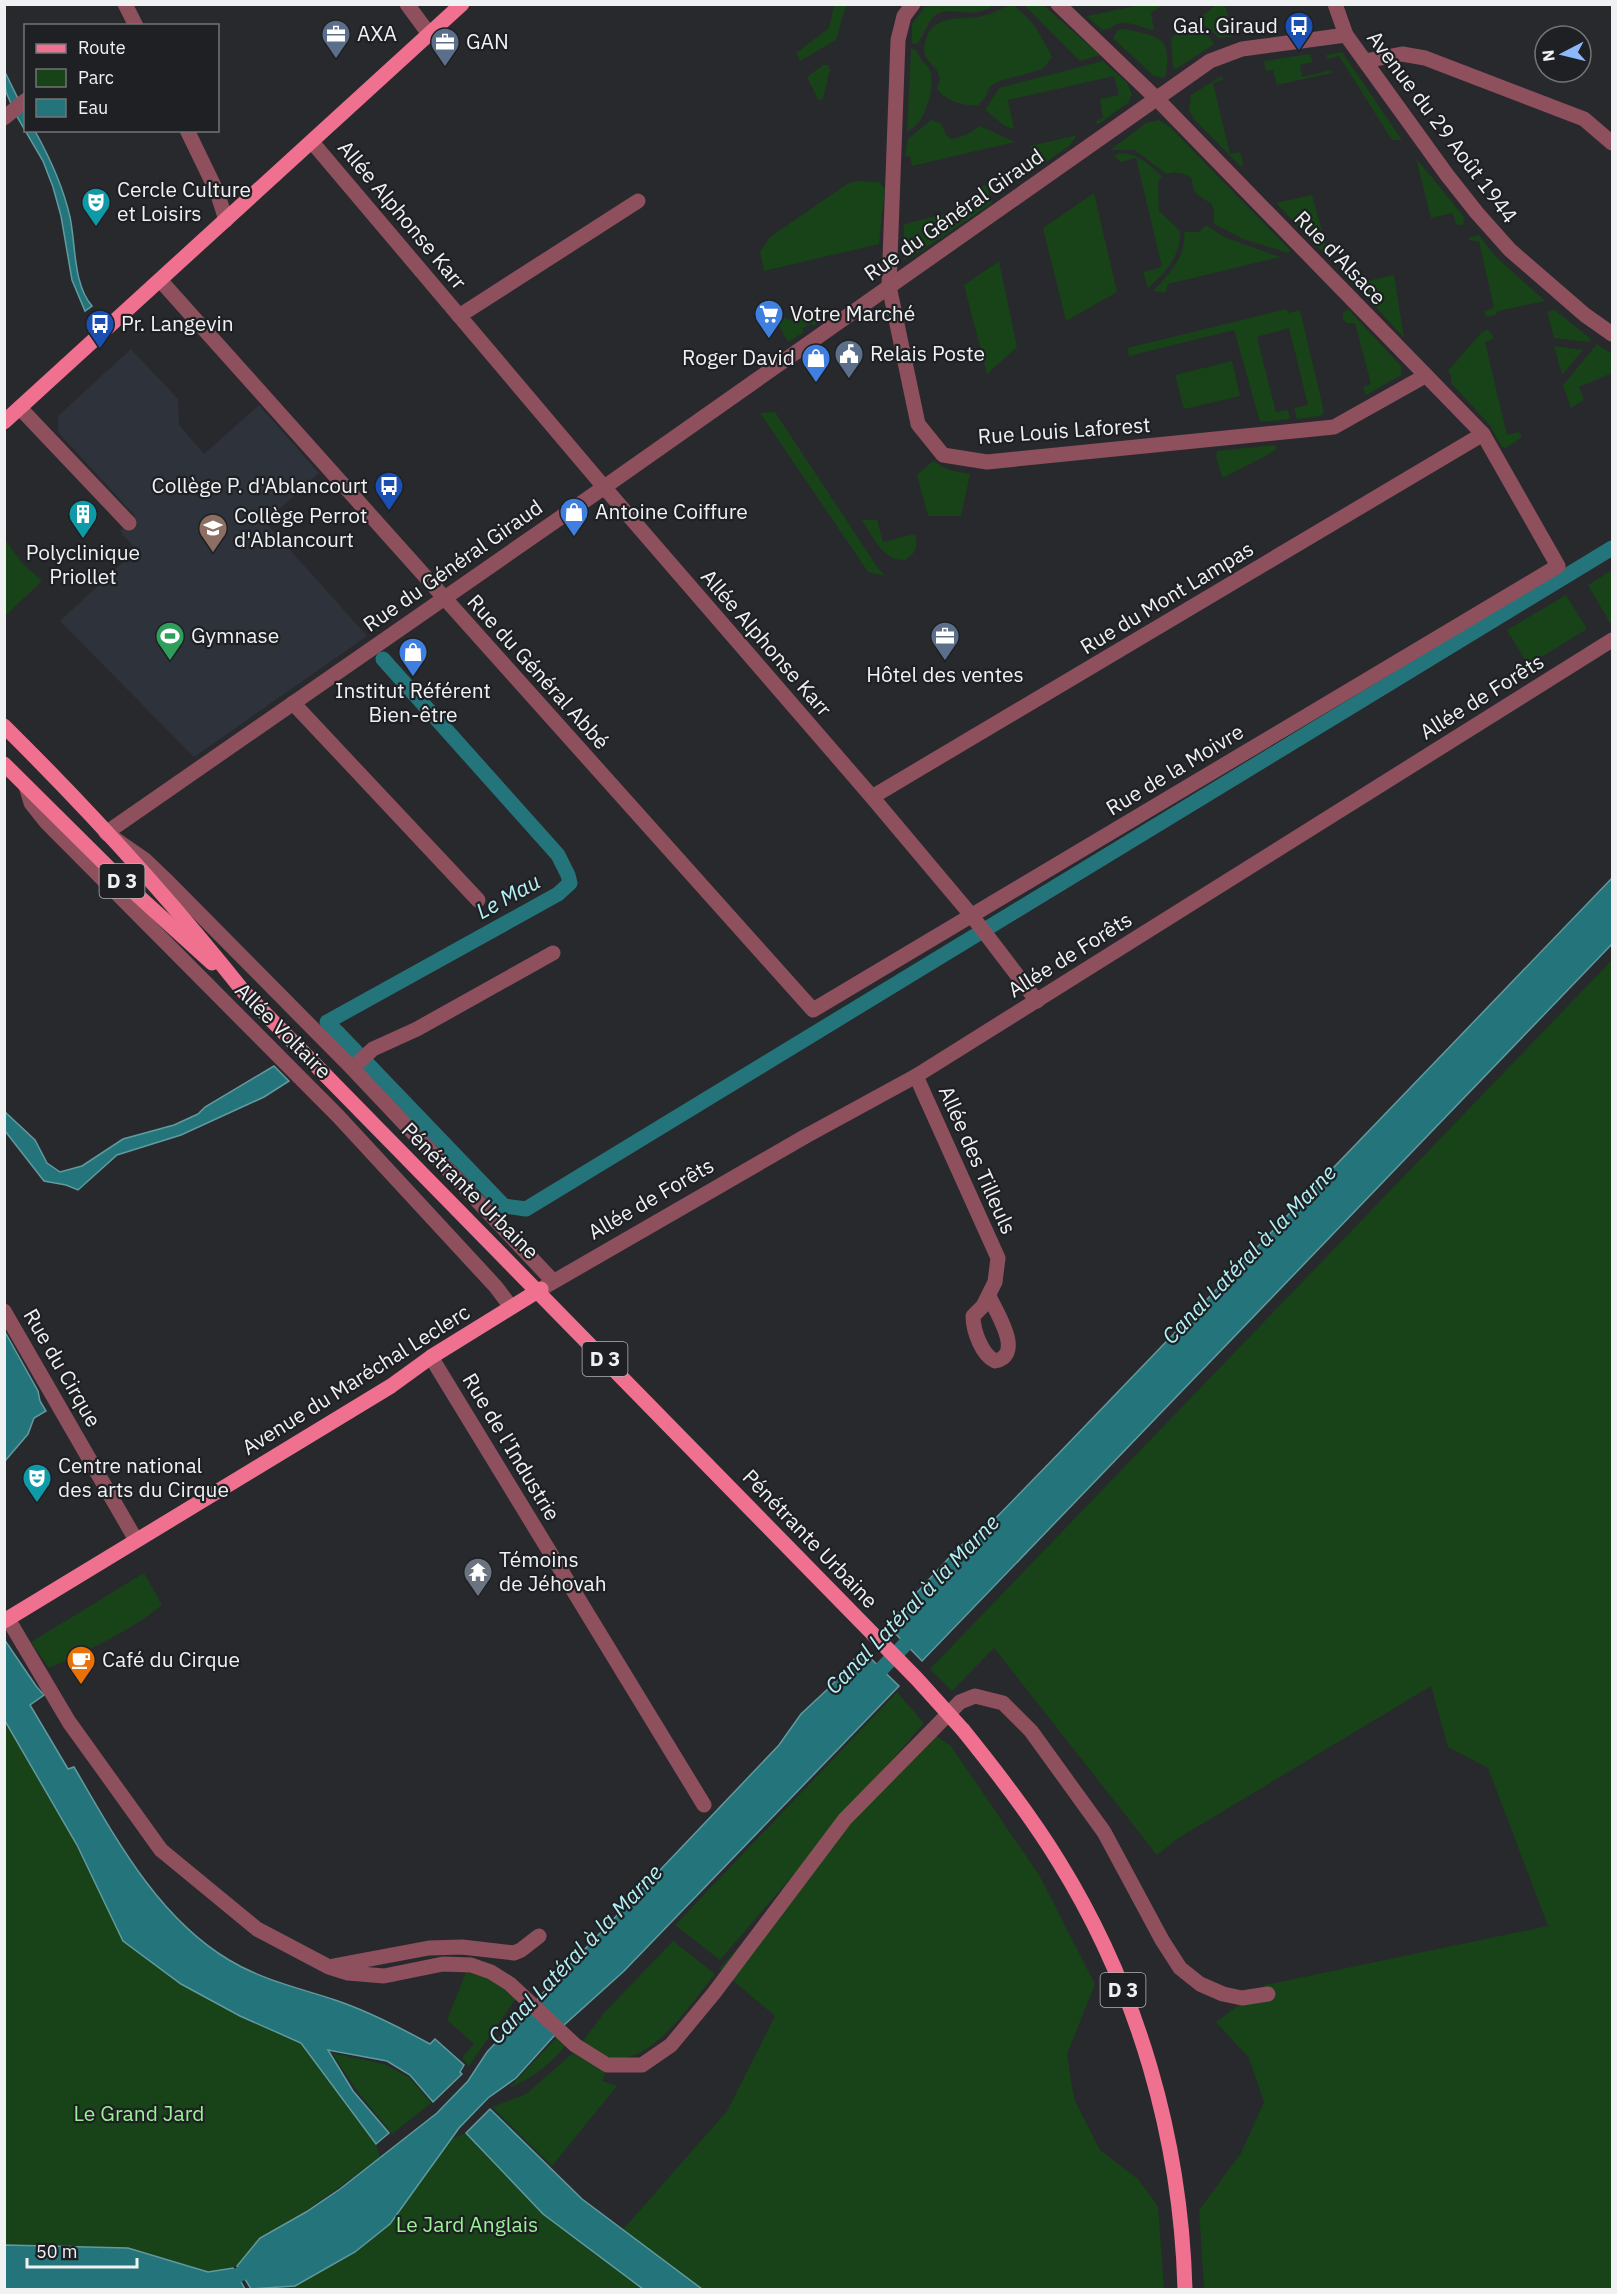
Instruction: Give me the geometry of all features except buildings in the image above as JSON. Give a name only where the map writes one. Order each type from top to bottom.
[{"type":"main road","points":[[4,422],[462,4]]},
{"type":"main road","name":"Allée Voltaire","points":[[4,726],[202,938],[244,992]]},
{"type":"main road","name":"Allée Voltaire","points":[[4,764],[124,883],[244,992]]},
{"type":"main road","name":"Pénétrante Urbaine","points":[[244,992],[917,1678],[963,1730],[1014,1795],[1059,1862],[1095,1927],[1124,1991],[1148,2062],[1172,2155],[1182,2236],[1185,2289]]},
{"type":"main road","name":"Avenue du Maréchal Leclerc","points":[[6,1620],[391,1386],[431,1357],[547,1285]]},
{"type":"street","points":[[125,4],[135,24]]},
{"type":"street","points":[[407,4],[429,34]]},
{"type":"street","name":"Rue Louis Laforest","points":[[913,4],[904,16],[898,40],[889,286],[918,424],[943,455],[987,462],[1334,427],[1425,376]]},
{"type":"street","name":"Rue d'Alsace","points":[[1059,4],[1156,99],[1483,434],[1558,566]]},
{"type":"street","name":"Avenue du 29 Août 1944","points":[[1335,4],[1346,35],[1471,205],[1509,250],[1585,315],[1612,334]]},
{"type":"street","name":"Rue du Général Giraud","points":[[106,833],[1210,62],[1242,49],[1346,35]]},
{"type":"street","points":[[1365,61],[1402,54],[1425,58],[1584,119],[1612,143]]},
{"type":"street","points":[[8,115],[24,101]]},
{"type":"street","points":[[188,132],[217,192],[226,220]]},
{"type":"street","name":"Allée Alphonse Karr","points":[[312,142],[973,917],[1036,1001]]},
{"type":"street","name":"Allée Alphonse Karr","points":[[459,316],[638,201]]},
{"type":"street","name":"Rue du Général Abbé","points":[[160,280],[813,1011]]},
{"type":"street","points":[[20,408],[129,523]]},
{"type":"street","name":"Rue du Mont Lampas","points":[[872,798],[1483,434]]},
{"type":"street","name":"Rue de la Moivre","points":[[813,1011],[1558,566]]},
{"type":"street","name":"Allée de Forêts","points":[[547,1285],[806,1136],[916,1076],[1612,640]]},
{"type":"street","points":[[293,703],[478,900]]},
{"type":"street","name":"Allée Voltaire","points":[[26,786],[31,803],[47,823],[338,1116],[511,1306]]},
{"type":"street","name":"Allée Voltaire","points":[[106,833],[153,867],[355,1066],[547,1285]]},
{"type":"street","points":[[355,1066],[373,1049],[417,1029],[553,953]]},
{"type":"street","name":"Allée des Tilleuls","points":[[916,1076],[998,1258],[995,1282],[989,1296]]},
{"type":"street","name":"Rue du Cirque","points":[[4,1311],[136,1540]]},
{"type":"street","name":"Rue de l'Industrie","points":[[431,1357],[704,1804]]},
{"type":"street","points":[[6,1620],[69,1722],[161,1850],[257,1929],[329,1966],[348,1973],[384,1976],[443,1964],[471,1965],[491,1972],[519,1993],[575,2045],[607,2065],[642,2065],[671,2045],[714,1994],[845,1819],[960,1702],[975,1696],[1003,1703],[1031,1731],[1104,1832],[1162,1940],[1180,1968],[1200,1984],[1223,1994],[1242,1998],[1268,1994]]},
{"type":"street","points":[[329,1966],[429,1948],[462,1947],[514,1953],[539,1936]]},
{"type":"shaded area","name":"Collège Perrot d'Ablancourt","points":[[131,349],[178,399],[179,425],[204,454],[259,405],[319,473],[265,522],[367,636],[194,757],[60,621],[136,550],[120,531],[135,516],[58,432],[58,416]]},
{"type":"green space","points":[[927,4],[994,5],[978,12],[949,11],[937,14],[918,43],[912,44],[912,24]]},
{"type":"green space","points":[[834,5],[846,5],[836,40],[800,61],[796,53],[829,28]]},
{"type":"green space","points":[[1012,5],[1031,21],[1052,57],[1043,69],[997,82],[990,87],[985,98],[978,105],[961,104],[945,97],[937,89],[939,74],[924,53],[925,41],[930,30],[943,21],[986,15]]},
{"type":"green space","points":[[1024,5],[1043,5],[1100,55],[1080,61]]},
{"type":"green space","points":[[1140,5],[1162,5],[1151,13],[1154,30],[1120,23],[1102,30],[1087,16]]},
{"type":"green space","points":[[1216,5],[1223,5],[1226,8],[1232,37],[1219,38],[1207,27],[1193,23]]},
{"type":"green space","points":[[1126,29],[1156,37],[1161,41],[1167,53],[1166,76],[1162,78],[1154,76],[1113,38],[1118,30]]},
{"type":"green space","points":[[1201,31],[1208,34],[1214,44],[1176,69],[1173,68],[1171,38],[1178,32]]},
{"type":"green space","points":[[911,48],[917,51],[929,68],[932,82],[924,114],[907,133]]},
{"type":"green space","points":[[1342,52],[1402,140],[1392,140],[1339,56],[1327,59],[1326,55]]},
{"type":"green space","points":[[1310,54],[1313,62],[1300,65],[1302,77],[1331,70],[1332,73],[1277,85],[1273,70],[1266,71],[1264,61]]},
{"type":"green space","points":[[1103,61],[1127,83],[1132,94],[1129,102],[1097,125],[1096,121],[1103,118],[1100,99],[1119,95],[1114,76],[1008,100],[1014,129],[1005,126],[985,110],[999,88]]},
{"type":"green space","points":[[823,65],[828,65],[830,69],[823,99],[819,101],[807,77]]},
{"type":"green space","points":[[1222,76],[1223,80],[1213,83],[1230,154],[1240,152],[1243,164],[1241,167],[1194,119],[1189,110],[1191,95]]},
{"type":"green space","points":[[931,120],[941,123],[946,135],[952,139],[966,135],[980,126],[1015,142],[912,166],[910,156],[905,157],[908,139]]},
{"type":"green space","points":[[1159,120],[1170,127],[1291,251],[1288,253],[1243,239],[1214,224],[1214,211],[1211,203],[1197,194],[1193,188],[1192,179],[1186,175],[1176,172],[1166,174],[1135,150],[1110,150],[1146,123]]},
{"type":"green space","points":[[1077,135],[1069,146],[1039,167],[1035,166],[1030,146]]},
{"type":"green space","points":[[1119,153],[1137,157],[1162,176],[1158,182],[1159,211],[1180,231],[1175,256],[1161,276],[1148,288],[1143,272],[1162,267],[1136,158],[1121,162],[1114,156]]},
{"type":"green space","points":[[1416,158],[1464,217],[1463,225],[1457,225],[1452,213],[1431,218]]},
{"type":"green space","points":[[856,181],[879,182],[885,189],[879,244],[764,271],[760,252],[770,237],[847,184]]},
{"type":"green space","points":[[987,185],[992,203],[912,257],[904,259],[904,224],[977,206],[982,186]]},
{"type":"green space","points":[[1094,193],[1117,292],[1066,321],[1043,228]]},
{"type":"green space","points":[[1312,195],[1330,259],[1276,203]]},
{"type":"green space","points":[[1206,225],[1224,237],[1280,257],[1168,284],[1165,293],[1153,291],[1170,272],[1179,257],[1183,249],[1184,232],[1199,232]]},
{"type":"green space","points":[[1479,235],[1493,254],[1545,301],[1498,311],[1495,315],[1486,317],[1484,311],[1494,308],[1479,242],[1468,238]]},
{"type":"green space","points":[[999,261],[1017,347],[987,374],[964,285]]},
{"type":"green space","points":[[1394,275],[1404,338],[1355,284]]},
{"type":"green space","points":[[838,307],[813,326],[811,323],[802,329],[804,332],[788,342],[776,320],[784,317],[789,320]]},
{"type":"green space","points":[[1286,309],[1288,313],[1300,310],[1324,412],[1320,416],[1297,419],[1294,408],[1308,405],[1289,328],[1257,337],[1276,412],[1288,410],[1290,419],[1260,422],[1234,330],[1129,356],[1127,348]]},
{"type":"green space","points":[[1348,309],[1401,366],[1401,375],[1366,395],[1363,387],[1371,384],[1355,323],[1347,323],[1343,320],[1343,313]]},
{"type":"green space","points":[[1555,310],[1591,339],[1588,342],[1554,338],[1547,311]]},
{"type":"green space","points":[[1488,329],[1493,339],[1485,342],[1507,435],[1519,432],[1522,437],[1506,448],[1502,447],[1489,424],[1451,383],[1451,375],[1448,371],[1481,333]]},
{"type":"green space","points":[[1597,344],[1612,354],[1612,373],[1579,387],[1584,400],[1571,408],[1563,385]]},
{"type":"green space","points":[[1554,346],[1583,350],[1562,375]]},
{"type":"green space","points":[[1232,361],[1240,396],[1184,409],[1175,375]]},
{"type":"green space","points":[[775,412],[885,576],[868,572],[760,413]]},
{"type":"green space","points":[[1274,445],[1277,448],[1271,453],[1222,477],[1216,457],[1217,451]]},
{"type":"green space","points":[[933,461],[949,470],[970,474],[961,516],[928,516],[917,475]]},
{"type":"green space","points":[[862,520],[877,520],[883,542],[915,534],[914,552],[905,560],[891,557],[879,547]]},
{"type":"green space","points":[[4,538],[22,563],[42,581],[5,616]]},
{"type":"green space","points":[[1612,570],[1612,621],[1610,623],[1588,585]]},
{"type":"green space","points":[[1566,595],[1587,629],[1528,665],[1507,630]]},
{"type":"green space","points":[[1612,960],[1612,2289],[1204,2289],[1199,2210],[1241,2153],[1264,2102],[1249,2058],[1216,2022],[1265,1985],[1548,1926],[1488,1768],[1448,1747],[1431,1686],[1177,1839],[1157,1855],[994,1648],[952,1691],[930,1669]]},
{"type":"green space","points":[[144,1573],[162,1605],[122,1632],[49,1668],[31,1642]]},
{"type":"green space","points":[[897,1692],[924,1723],[720,1960],[675,1925]]},
{"type":"green space","name":"Le Grand Jard","points":[[4,1721],[74,1841],[123,1941],[253,2022],[301,2043],[376,2144],[380,2158],[310,2208],[260,2238],[237,2266],[208,2272],[128,2248],[5,2245]]},
{"type":"green space","points":[[932,1733],[951,1746],[1039,1875],[1095,1984],[1067,2054],[1074,2099],[1100,2150],[1138,2179],[1158,2206],[1164,2289],[695,2289],[620,2233],[727,2111],[775,2016],[719,1969],[855,1815]]},
{"type":"green space","points":[[673,1941],[715,1974],[670,2030],[641,2052],[626,2058],[607,2057],[583,2041],[604,2013]]},
{"type":"green space","points":[[466,1972],[492,1979],[517,1997],[469,2066],[462,2058],[474,2044],[447,2020]]},
{"type":"green space","points":[[556,2038],[565,2046],[559,2053],[540,2071],[509,2088]]},
{"type":"green space","points":[[332,2053],[384,2064],[409,2077],[431,2103],[392,2134],[355,2088]]},
{"type":"green space","points":[[573,2053],[607,2070],[602,2081],[617,2086],[552,2166],[492,2107],[526,2094]]},
{"type":"green space","name":"Le Jard Anglais","points":[[466,2133],[676,2290],[259,2290],[295,2286],[391,2223],[451,2139]]},
{"type":"water","points":[[4,70],[24,111],[24,129],[16,115],[6,92]]},
{"type":"water","points":[[26,132],[36,132],[64,194],[70,217],[78,276],[81,287],[92,306],[85,311],[72,280],[61,216],[43,161]]},
{"type":"water","points":[[1612,878],[1612,944],[922,1661],[887,1625],[959,1547],[988,1526],[1063,1449]]},
{"type":"water","points":[[274,1066],[289,1081],[264,1097],[181,1135],[117,1155],[78,1190],[44,1181],[5,1131],[5,1112],[35,1140],[47,1163],[60,1172],[82,1166],[123,1139],[174,1125],[198,1114],[205,1107]]},
{"type":"water","points":[[5,1332],[38,1391],[40,1401],[46,1411],[34,1418],[28,1434],[5,1461]]},
{"type":"water","points":[[4,1639],[44,1695],[30,1705],[68,1769],[74,1767],[105,1821],[140,1874],[180,1922],[229,1960],[254,1973],[359,2009],[430,2044],[435,2039],[464,2065],[460,2072],[462,2074],[433,2102],[410,2075],[387,2061],[328,2050],[353,2091],[389,2133],[376,2144],[301,2043],[240,2016],[181,1984],[123,1941],[77,1845],[5,1721]]},
{"type":"water","points":[[862,1650],[899,1686],[624,1971],[563,2026],[516,2078],[488,2098],[459,2128],[390,2224],[355,2252],[295,2286],[251,2289],[237,2266],[260,2238],[306,2212],[340,2189],[437,2113],[468,2081],[487,2052],[779,1745],[801,1714],[831,1686]]},
{"type":"water","points":[[490,2109],[582,2199],[702,2289],[643,2289],[543,2214],[466,2133]]},
{"type":"water","points":[[5,2245],[128,2248],[208,2272],[233,2268],[245,2289],[5,2289]]},
{"type":"waterway","points":[[338,1033],[504,1206],[526,1209],[1612,548]]},
{"type":"waterway","name":"Le Mau","points":[[332,1038],[338,1033],[327,1022],[558,894],[570,883],[558,855],[383,659]]},
{"type":"waterway","name":"Canal Latéral à la Marne","points":[[868,1683],[918,1631]]},
{"type":"waterway","name":"Canal Latéral à la Marne","points":[[210,2290],[259,2264]]},
{"type":"place","name":"Gal. Giraud","points":[[1299,52]]},
{"type":"place","name":"AXA","points":[[336,60]]},
{"type":"place","name":"GAN","points":[[445,68]]},
{"type":"place","name":"Cercle Culture et Loisirs","points":[[96,228]]},
{"type":"place","name":"Votre Marché","points":[[769,340]]},
{"type":"place","name":"Pr. Langevin","points":[[100,350]]},
{"type":"place","name":"Relais Poste","points":[[849,380]]},
{"type":"place","name":"Roger David","points":[[816,384]]},
{"type":"place","name":"Collège P. d'Ablancourt","points":[[389,512]]},
{"type":"place","name":"Antoine Coiffure","points":[[574,538]]},
{"type":"place","name":"Polyclinique Priollet","points":[[83,540]]},
{"type":"place","name":"Collège Perrot d'Ablancourt","points":[[213,554]]},
{"type":"place","name":"Gymnase","points":[[170,662]]},
{"type":"place","name":"Hôtel des ventes","points":[[945,662]]},
{"type":"place","name":"Institut Référent Bien-être","points":[[413,678]]},
{"type":"place","name":"Centre national des arts du Cirque","points":[[37,1504]]},
{"type":"place","name":"Témoins de Jéhovah","points":[[478,1598]]},
{"type":"place","name":"Café du Cirque","points":[[81,1686]]}]
